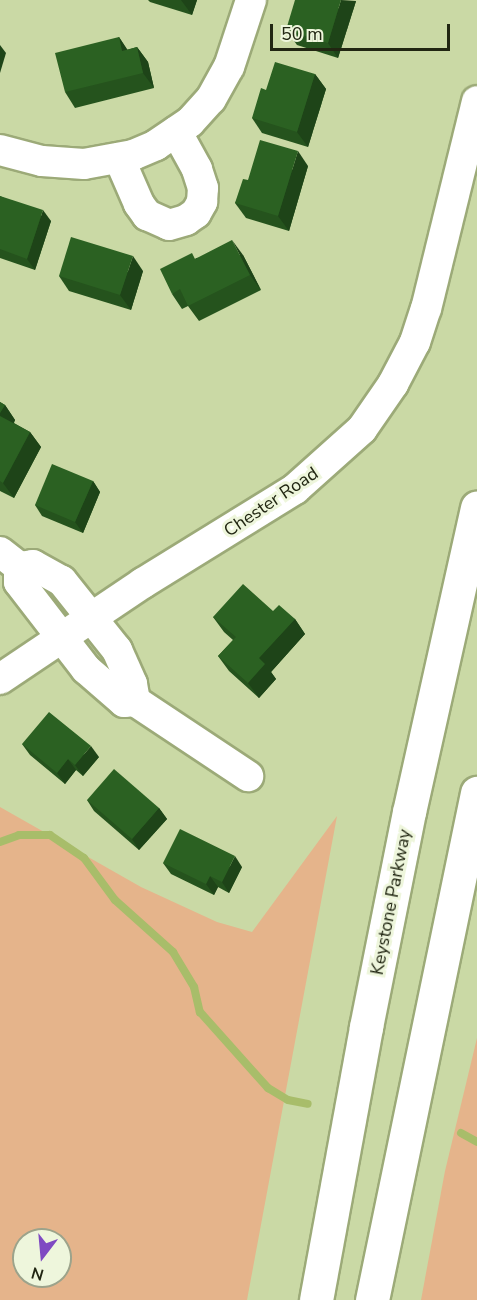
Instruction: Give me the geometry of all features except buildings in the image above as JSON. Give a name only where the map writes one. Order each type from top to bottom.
[{"type":"highway","name":"Keystone Parkway","points":[[317,1294],[400,856],[477,507]]},
{"type":"highway","points":[[372,1299],[477,793]]},
{"type":"street","points":[[0,150],[63,164],[84,164],[119,158],[156,145],[190,122],[211,99],[225,75],[251,0]]},
{"type":"street","name":"Chester Road","points":[[0,679],[295,489],[362,429],[393,384],[415,342],[426,309],[477,101]]},
{"type":"street","points":[[119,158],[139,204],[147,215],[169,225],[186,220],[196,213],[202,202],[203,188],[197,169],[176,130]]},
{"type":"street","points":[[9,560],[33,565],[62,581],[93,617],[117,650],[132,684],[135,701]]},
{"type":"street","points":[[9,560],[19,582],[86,669],[124,702],[135,701],[248,776]]},
{"type":"shaded area","points":[[0,807],[141,887],[217,922],[252,932],[337,816],[247,1300],[0,1300]]},
{"type":"shaded area","points":[[477,1038],[477,1300],[421,1300],[445,1171]]},
{"type":"waterway","points":[[0,842],[19,835],[50,835],[84,858],[115,900],[173,952],[194,987],[200,1012],[268,1088],[288,1100],[308,1104]]},
{"type":"waterway","points":[[461,1133],[477,1142]]}]
